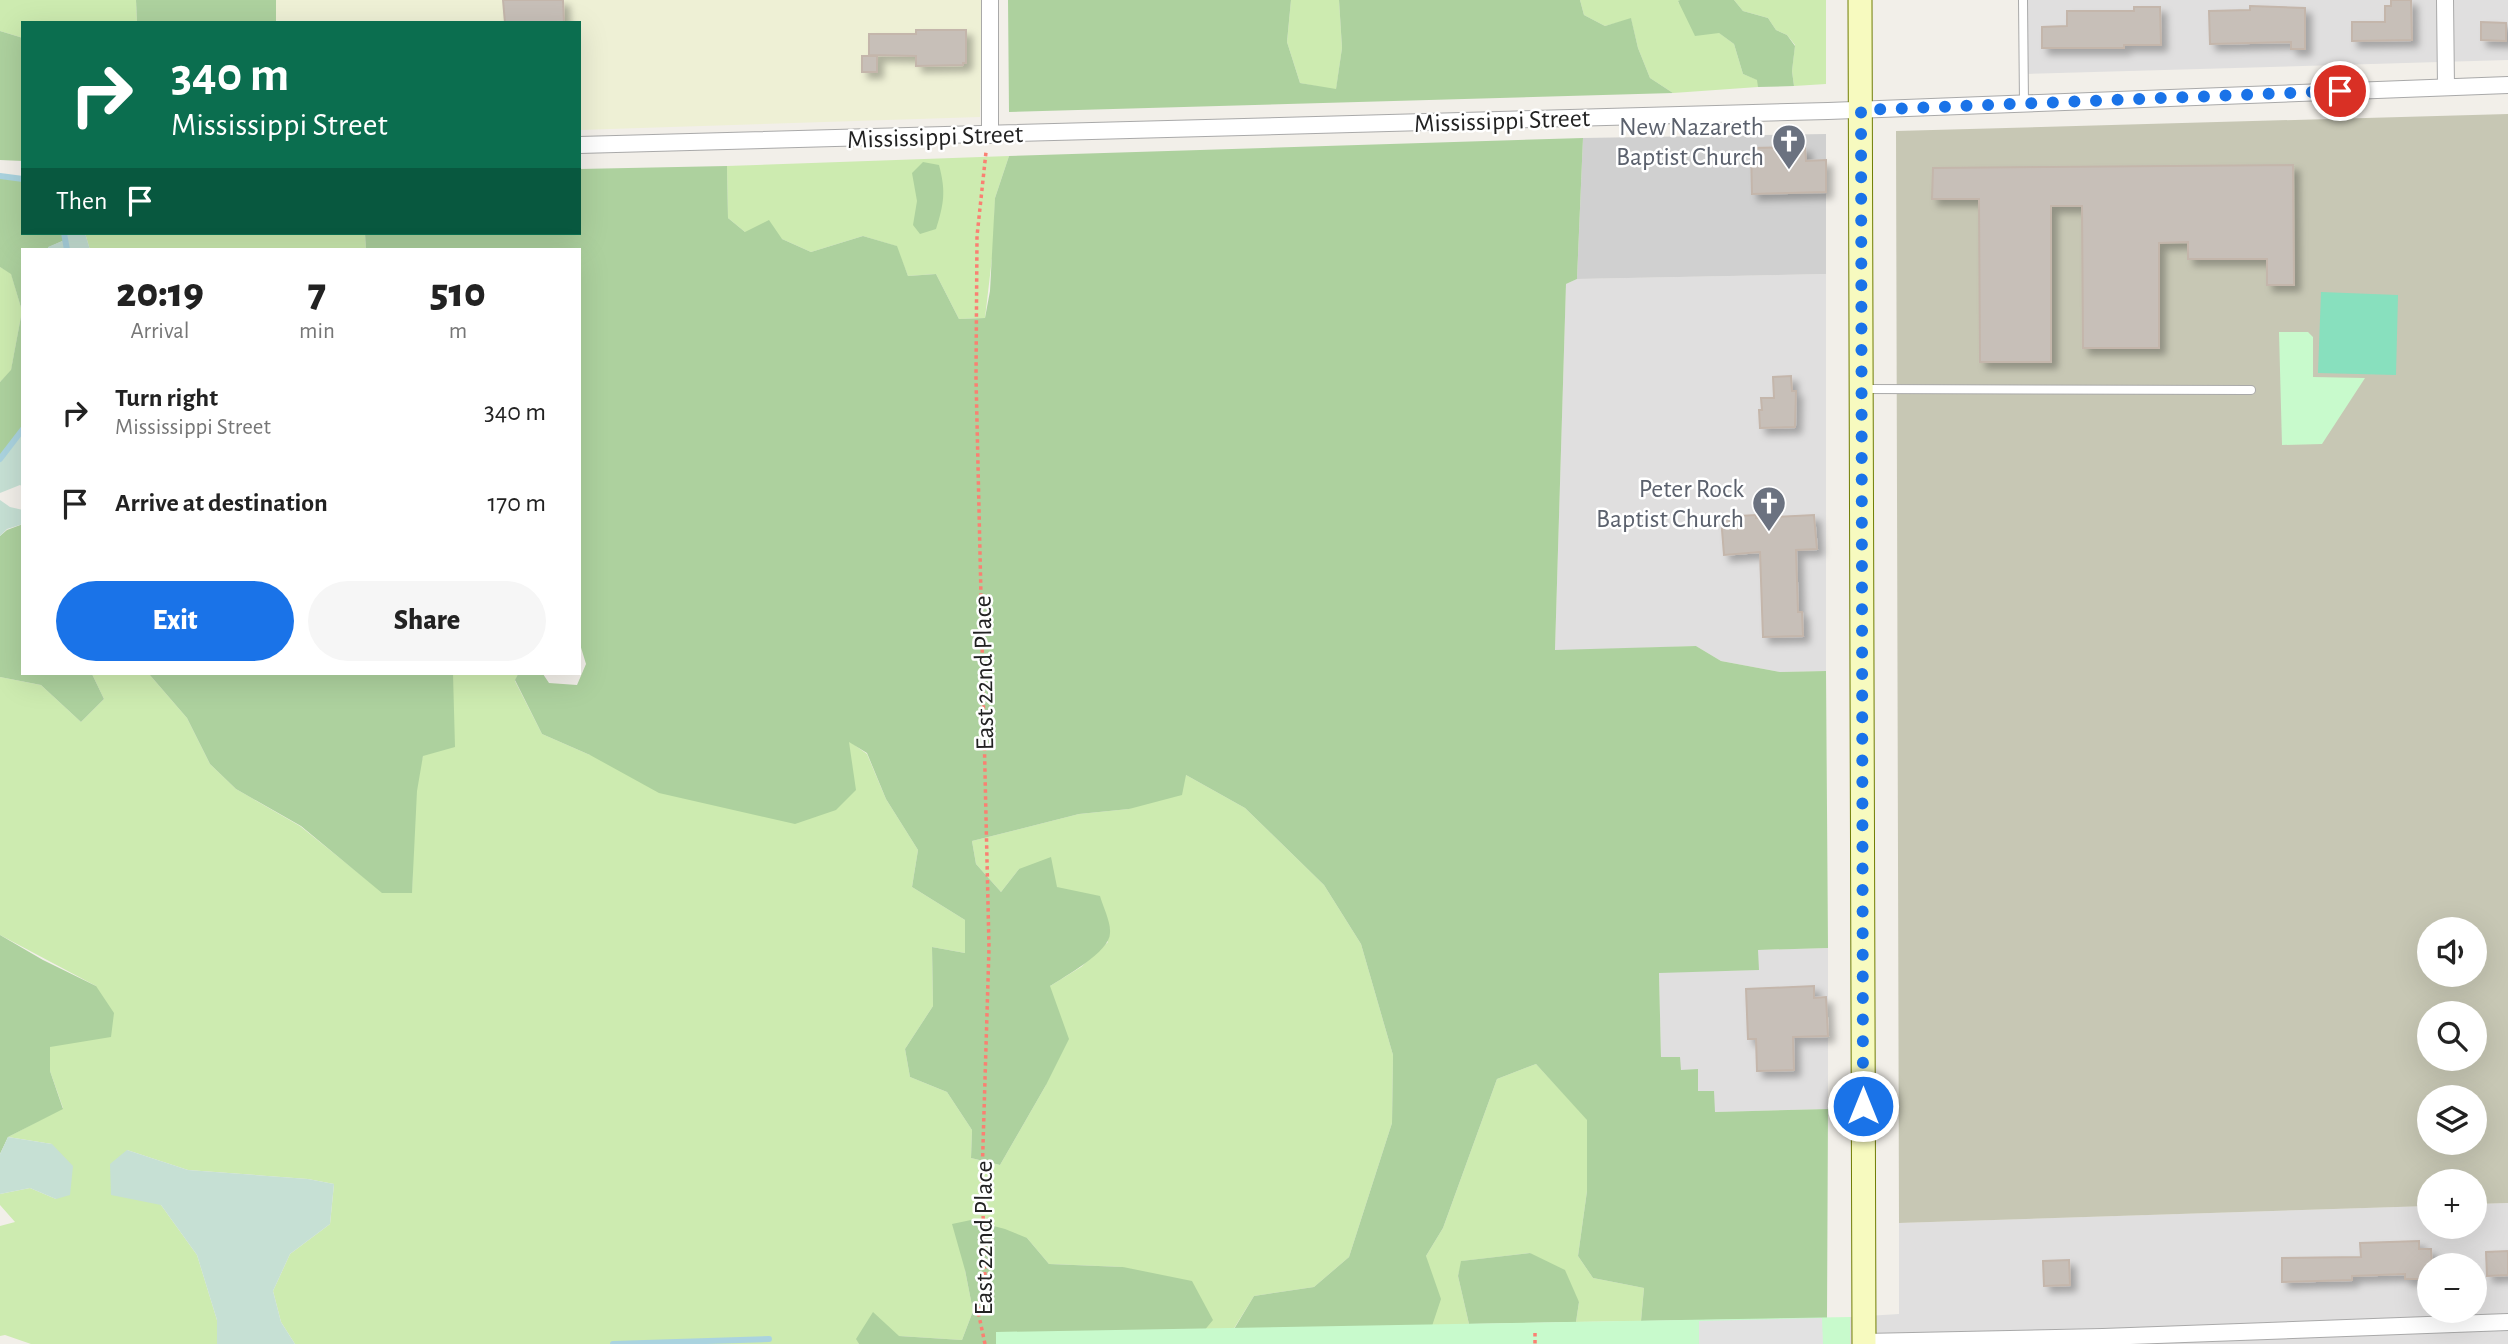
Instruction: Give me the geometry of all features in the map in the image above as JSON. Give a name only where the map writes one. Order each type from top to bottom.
[{"type":"street","points":[[990,0],[990,135]]},
{"type":"street","points":[[1860,0],[1864,1343],[2103,1340],[2508,1322]]},
{"type":"street","points":[[2445,0],[2446,87]]},
{"type":"street","name":"Mississippi Street","points":[[581,145],[1861,110],[2508,85]]},
{"type":"lane","points":[[2023,0],[2024,104]]},
{"type":"lane","points":[[1862,389],[2251,390]]},
{"type":"path","name":"East 22nd Place","points":[[985,1344],[978,1311],[985,1279],[982,1178],[989,948],[976,378],[976,236],[990,135]]},
{"type":"path","points":[[1535,1333],[1535,1344]]},
{"type":"shaded area","points":[[276,0],[982,0],[980,117],[581,130],[581,21],[276,21]]},
{"type":"shaded area","points":[[2019,0],[2508,0],[2508,60],[2026,74]]},
{"type":"shaded area","points":[[2508,114],[2508,1203],[2487,1204],[2487,1169],[2417,1169],[2417,1206],[1899,1223],[1896,131]]},
{"type":"shaded area","points":[[1826,134],[1826,274],[1577,279],[1583,138]]},
{"type":"shaded area","points":[[65,235],[86,235],[89,248],[48,248],[67,239]]},
{"type":"shaded area","points":[[1826,274],[1826,671],[1780,672],[1721,661],[1696,646],[1555,651],[1566,284],[1577,279]]},
{"type":"shaded area","points":[[21,432],[21,486],[0,493],[0,459]]},
{"type":"shaded area","points":[[0,500],[10,507],[21,510],[21,525],[7,529],[0,536]]},
{"type":"shaded area","points":[[1828,948],[1828,1109],[1715,1112],[1680,1070],[1661,1057],[1659,972],[1758,970],[1758,950]]},
{"type":"shaded area","points":[[8,1137],[52,1144],[73,1166],[70,1195],[56,1199],[30,1188],[0,1194],[0,1154]]},
{"type":"shaded area","points":[[127,1150],[188,1170],[308,1179],[334,1184],[330,1224],[290,1254],[273,1291],[281,1322],[295,1344],[217,1344],[217,1320],[197,1255],[161,1205],[111,1195],[110,1164]]},
{"type":"shaded area","points":[[2508,1203],[2508,1344],[1850,1344],[1850,1317],[1899,1314],[1899,1223],[2417,1206],[2417,1239],[2487,1239],[2487,1204]]},
{"type":"shaded area","points":[[1822,1318],[1823,1344],[1699,1344],[1699,1321]]},
{"type":"green space","points":[[0,0],[136,0],[137,21],[21,21],[21,37],[0,31]]},
{"type":"green space","points":[[136,0],[276,0],[276,21],[137,21]]},
{"type":"green space","points":[[1008,0],[1291,0],[1287,42],[1300,83],[1336,89],[1342,48],[1339,0],[1580,0],[1584,15],[1605,26],[1631,18],[1638,48],[1650,78],[1673,93],[1009,112]]},
{"type":"green space","points":[[1291,0],[1339,0],[1342,48],[1336,90],[1300,83],[1287,42]]},
{"type":"green space","points":[[1580,0],[1680,0],[1678,2],[1734,44],[1743,74],[1758,80],[1758,87],[1673,93],[1650,78],[1638,48],[1631,19],[1605,26],[1584,15]]},
{"type":"green space","points":[[1734,0],[1826,0],[1826,84],[1794,86],[1792,71],[1795,45],[1787,35],[1776,30],[1768,18],[1743,11]]},
{"type":"green space","points":[[1734,0],[1743,11],[1768,18],[1776,30],[1787,35],[1795,46],[1792,71],[1794,86],[1758,87],[1757,80],[1743,74],[1734,44],[1719,33],[1695,36],[1678,1]]},
{"type":"green space","points":[[0,31],[21,37],[21,161],[0,160]]},
{"type":"green space","points":[[1583,138],[1577,279],[1566,284],[1555,650],[1696,646],[1721,661],[1780,672],[1826,671],[1828,948],[1758,950],[1759,970],[1659,973],[1661,1057],[1680,1057],[1681,1070],[1698,1069],[1698,1091],[1714,1091],[1715,1112],[1828,1109],[1827,1318],[1641,1321],[1644,1288],[1593,1278],[1578,1256],[1587,1191],[1587,1120],[1536,1064],[1497,1079],[1443,1228],[1426,1256],[1441,1299],[1430,1332],[1225,1344],[1254,1296],[1314,1287],[1349,1257],[1392,1123],[1393,1055],[1361,944],[1324,885],[1245,808],[1186,775],[1182,795],[1129,809],[1079,814],[972,841],[976,864],[1001,892],[1019,869],[1051,857],[1057,887],[1100,896],[1110,929],[1108,940],[1095,956],[1050,986],[1069,1039],[1000,1165],[971,1158],[972,1130],[947,1092],[910,1077],[905,1049],[933,1006],[932,947],[965,953],[965,920],[912,887],[918,850],[886,799],[867,753],[849,742],[856,790],[836,810],[795,824],[659,793],[590,755],[542,734],[515,680],[518,675],[544,675],[549,683],[577,685],[586,664],[581,648],[581,248],[366,248],[365,235],[581,235],[581,169],[727,166],[728,218],[745,232],[769,220],[782,239],[811,252],[863,236],[897,246],[908,276],[936,274],[959,319],[985,318],[990,291],[995,198],[1009,156]]},
{"type":"green space","points":[[1009,156],[995,198],[994,241],[985,318],[959,319],[936,274],[908,276],[896,246],[863,236],[811,252],[782,239],[745,232],[728,218],[727,166]]},
{"type":"green space","points":[[923,162],[939,165],[943,197],[936,229],[920,234],[913,225],[917,201],[912,173]]},
{"type":"green space","points":[[0,176],[21,179],[21,235],[65,235],[67,239],[49,248],[21,248],[21,308],[11,274],[0,267]]},
{"type":"green space","points":[[86,235],[365,235],[366,248],[89,248]]},
{"type":"green space","points":[[0,267],[11,273],[21,316],[11,371],[0,382]]},
{"type":"green space","points":[[2321,292],[2398,295],[2396,375],[2318,373]]},
{"type":"green space","points":[[21,316],[21,432],[0,459],[0,382],[11,370]]},
{"type":"green space","points":[[2279,332],[2308,332],[2313,337],[2313,377],[2365,378],[2322,444],[2282,445]]},
{"type":"green space","points":[[21,525],[21,675],[92,675],[104,699],[81,722],[41,685],[0,677],[0,536]]},
{"type":"green space","points":[[92,675],[150,675],[187,718],[210,764],[236,789],[300,826],[382,892],[412,892],[414,806],[419,772],[445,705],[453,675],[518,675],[515,681],[542,734],[590,755],[849,741],[867,754],[886,799],[918,850],[912,887],[965,920],[965,953],[932,947],[933,1006],[905,1049],[910,1077],[947,1092],[972,1130],[971,1158],[1000,1165],[1046,1085],[1050,986],[1081,967],[1108,942],[1057,887],[1019,869],[1001,892],[976,864],[972,841],[1079,814],[1129,809],[1186,775],[1245,808],[1324,885],[1361,944],[1393,1055],[1392,1123],[1349,1257],[1314,1287],[1254,1296],[1225,1343],[1193,1344],[1123,1267],[1049,1264],[1027,1238],[965,1270],[973,1311],[962,1340],[899,1336],[857,1339],[859,1344],[295,1344],[281,1322],[273,1291],[290,1254],[330,1224],[334,1184],[308,1179],[188,1170],[127,1150],[161,1205],[197,1255],[217,1320],[217,1344],[31,1344],[5,1335],[0,1336],[0,1226],[15,1222],[0,1205],[0,1194],[30,1188],[56,1199],[52,1144],[8,1137],[63,1108],[50,1071],[50,1047],[96,986],[0,935],[0,677],[41,685],[81,722],[104,699]]},
{"type":"green space","points":[[150,675],[453,675],[455,747],[423,756],[417,791],[412,893],[382,893],[301,826],[236,789],[210,764],[187,718]]},
{"type":"green space","points":[[0,935],[96,986],[114,1013],[111,1037],[50,1047],[50,1071],[63,1109],[8,1137],[0,1154]]},
{"type":"green space","points":[[1536,1064],[1587,1119],[1587,1191],[1578,1256],[1593,1278],[1644,1288],[1641,1321],[1576,1322],[1579,1302],[1530,1253],[1462,1261],[1458,1276],[1469,1324],[1432,1328],[1426,1256],[1443,1228],[1497,1079]]},
{"type":"green space","points":[[971,1220],[1027,1238],[1049,1264],[1123,1267],[1192,1281],[1213,1320],[1193,1344],[859,1344],[856,1339],[873,1312],[899,1336],[962,1340],[973,1311],[952,1224]]},
{"type":"green space","points":[[1530,1253],[1565,1270],[1579,1302],[1576,1322],[1469,1324],[1458,1276],[1461,1261]]},
{"type":"green space","points":[[1850,1317],[1850,1344],[996,1344],[996,1332]]},
{"type":"building","points":[[503,0],[563,0],[564,21],[505,21]]},
{"type":"building","points":[[2391,0],[2411,0],[2412,40],[2352,41],[2352,22],[2385,22],[2385,6],[2391,6]]},
{"type":"building","points":[[2250,6],[2305,8],[2305,49],[2291,49],[2291,42],[2210,44],[2209,11],[2250,10]]},
{"type":"building","points":[[2134,7],[2160,7],[2161,45],[2042,48],[2042,27],[2067,26],[2067,11],[2134,11]]},
{"type":"building","points":[[2481,22],[2506,23],[2506,41],[2481,40]]},
{"type":"building","points":[[916,30],[966,30],[966,63],[916,66],[916,56],[869,55],[869,34],[916,34]]},
{"type":"building","points":[[862,56],[877,56],[877,72],[862,72]]},
{"type":"building","name":"New Nazareth Baptist Church","points":[[1805,147],[1806,161],[1826,160],[1826,192],[1752,194],[1751,148]]},
{"type":"building","points":[[2293,165],[2294,285],[2267,285],[2267,259],[2188,259],[2188,242],[2159,243],[2159,348],[2083,348],[2082,206],[2051,206],[2051,362],[1980,362],[1979,199],[1932,199],[1933,168]]},
{"type":"building","points":[[1791,376],[1792,391],[1796,391],[1795,427],[1760,428],[1761,398],[1774,398],[1773,377]]},
{"type":"building","points":[[1756,515],[1756,518],[1814,515],[1817,549],[1796,550],[1798,612],[1802,612],[1803,636],[1763,637],[1760,552],[1724,555],[1721,517]]},
{"type":"building","points":[[1814,986],[1814,998],[1826,997],[1828,1036],[1793,1037],[1794,1070],[1757,1071],[1756,1039],[1748,1039],[1746,989]]},
{"type":"building","points":[[2419,1241],[2419,1249],[2431,1249],[2431,1253],[2417,1253],[2417,1279],[2405,1279],[2405,1274],[2352,1276],[2352,1280],[2282,1282],[2282,1258],[2361,1257],[2360,1243]]},
{"type":"building","points":[[2508,1251],[2508,1275],[2487,1276],[2486,1252]]},
{"type":"building","points":[[2069,1260],[2070,1285],[2044,1286],[2043,1261]]},
{"type":"waterway","points":[[0,176],[21,179]]},
{"type":"waterway","points":[[64,235],[67,248]]},
{"type":"waterway","points":[[0,459],[21,432]]},
{"type":"waterway","points":[[613,1344],[769,1339]]},
{"type":"place","name":"New Nazareth Baptist Church","points":[[1789,171]]},
{"type":"place","name":"Peter Rock Baptist Church","points":[[1769,533]]},
{"type":"route","points":[[1863,1106],[1861,110],[2340,91]]}]
